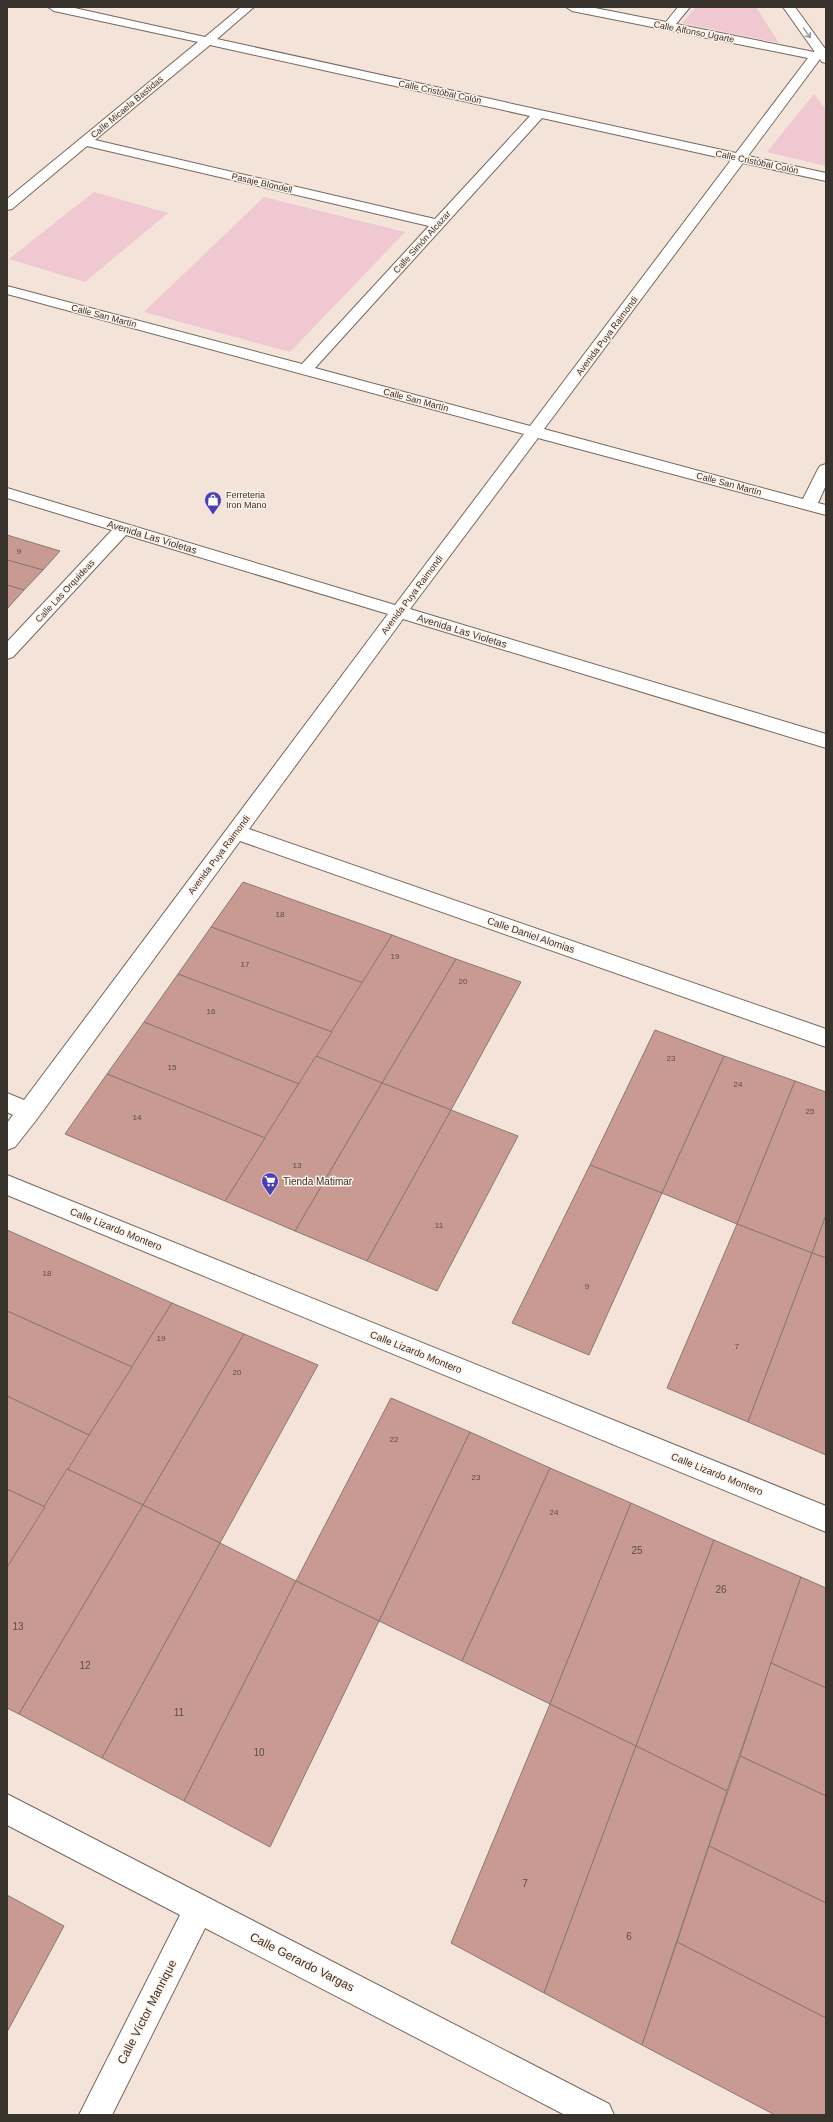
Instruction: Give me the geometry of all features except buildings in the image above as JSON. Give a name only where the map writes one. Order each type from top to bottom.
[{"type":"street","name":"Calle Cristóbal Colón","points":[[54,7],[826,177]]},
{"type":"street","name":"Calle Micaela Bastidas","points":[[7,206],[248,7]]},
{"type":"street","name":"Calle Alfonso Ugarte","points":[[572,7],[821,56]]},
{"type":"street","points":[[668,27],[684,7]]},
{"type":"street","points":[[789,7],[821,56]]},
{"type":"street","name":"Avenida Puya Raimondi","points":[[7,1140],[399,612],[739,158],[821,56]]},
{"type":"street","name":"Calle Simón Alcazar","points":[[305,370],[539,114]]},
{"type":"street","name":"Pasaje Blondell","points":[[85,142],[439,224]]},
{"type":"street","name":"Calle San Martín","points":[[7,290],[826,510]]},
{"type":"street","points":[[808,505],[826,469]]},
{"type":"street","name":"Avenida Las Violetas","points":[[7,493],[826,741]]},
{"type":"street","name":"Calle Las Orquídeas","points":[[7,653],[123,528]]},
{"type":"street","name":"Calle Daniel Alomias","points":[[237,832],[826,1038]]},
{"type":"street","points":[[7,1102],[29,1112]]},
{"type":"street","name":"Calle Lizardo Montero","points":[[7,1185],[826,1519]]},
{"type":"street","name":"Calle Gerardo Vargas","points":[[7,1809],[598,2115]]},
{"type":"street","name":"Calle Víctor Manrique","points":[[96,2115],[199,1909]]},
{"type":"shaded area","points":[[696,7],[756,7],[779,43],[682,23]]},
{"type":"shaded area","points":[[814,94],[826,110],[826,166],[767,152]]},
{"type":"shaded area","points":[[94,192],[168,213],[85,282],[9,259]]},
{"type":"shaded area","points":[[264,197],[405,232],[290,352],[144,312]]},
{"type":"place","name":"Ferreteria Iron Mano","points":[[213,515]]},
{"type":"place","name":"Tienda Matimar","points":[[270,1196]]}]
